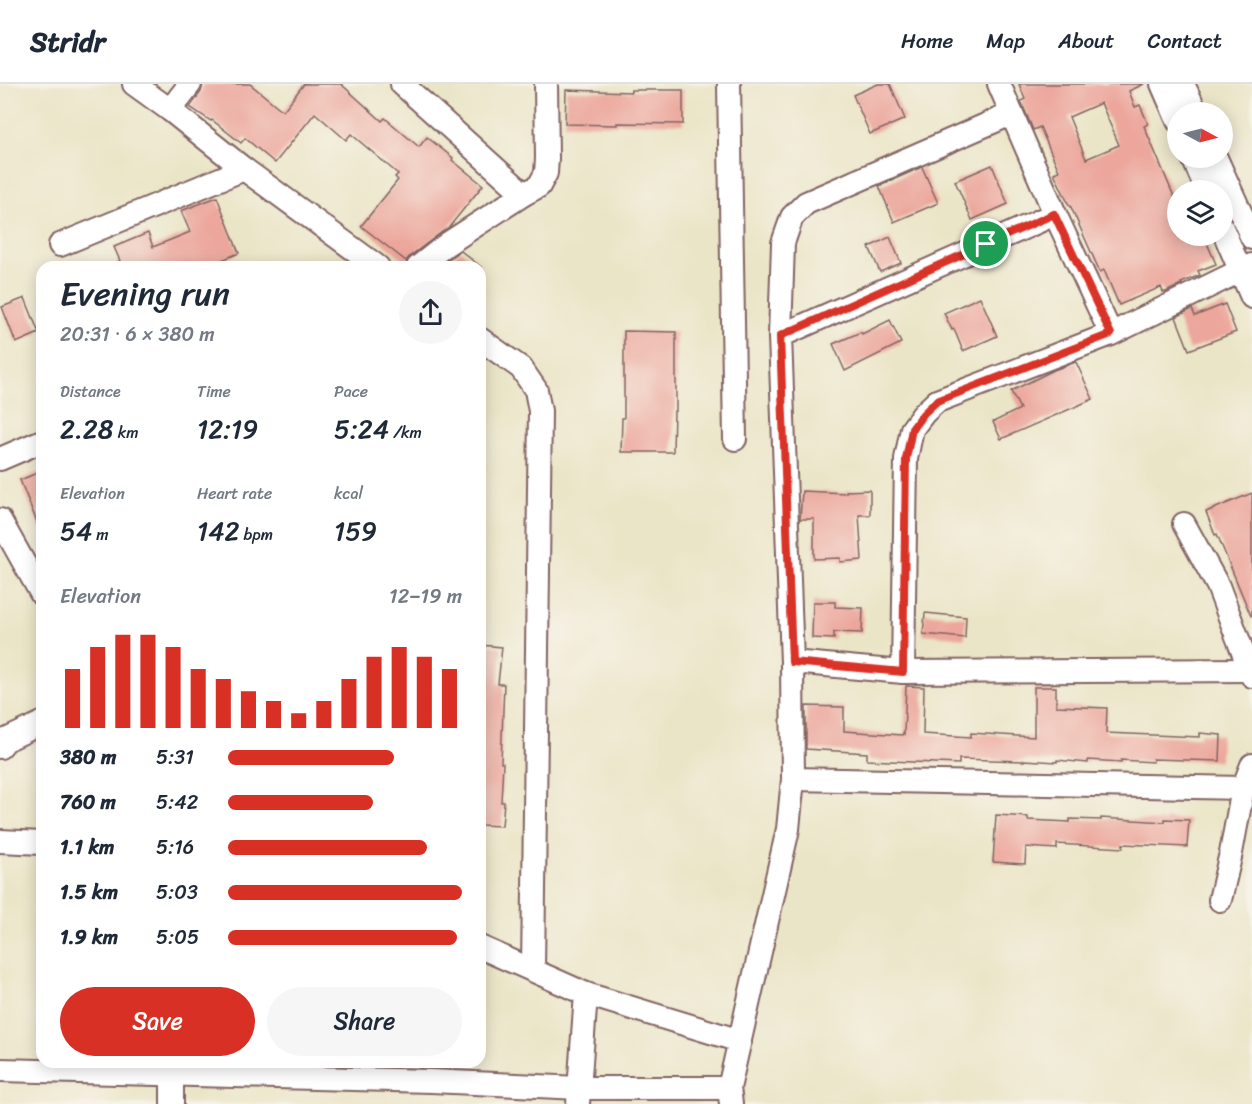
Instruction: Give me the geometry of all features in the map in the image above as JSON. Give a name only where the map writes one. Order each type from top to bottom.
[{"type":"street","points":[[134,84],[244,169],[370,261]]},
{"type":"street","points":[[170,110],[190,84]]},
{"type":"street","points":[[402,84],[524,194]]},
{"type":"street","points":[[426,261],[447,244],[539,186],[546,173],[546,84]]},
{"type":"street","points":[[729,84],[735,439]]},
{"type":"street","points":[[999,84],[1054,214],[1111,334]]},
{"type":"street","points":[[1162,84],[1170,102]]},
{"type":"street","points":[[1183,84],[1191,102]]},
{"type":"street","points":[[0,1070],[431,1081],[578,1096],[730,1096],[740,1041],[788,829],[793,779],[792,662],[780,336],[783,243],[792,218],[806,203],[1011,114]]},
{"type":"street","points":[[1221,168],[1249,225]]},
{"type":"street","points":[[60,245],[244,169]]},
{"type":"street","points":[[780,336],[1054,214]]},
{"type":"street","points":[[1233,246],[1246,268],[1252,297]]},
{"type":"street","points":[[903,672],[906,459],[912,429],[924,413],[937,401],[1111,334],[1246,268]]},
{"type":"street","points":[[486,343],[521,368],[536,390],[540,411],[533,970]]},
{"type":"street","points":[[0,459],[36,444]]},
{"type":"street","points":[[0,519],[36,584]]},
{"type":"street","points":[[792,662],[903,672],[1251,673],[1218,586],[1184,524]]},
{"type":"street","points":[[0,747],[6,740],[36,726]]},
{"type":"street","points":[[1220,900],[1243,788],[1252,765]]},
{"type":"street","points":[[793,779],[1243,788]]},
{"type":"street","points":[[0,841],[36,843]]},
{"type":"street","points":[[486,950],[586,994],[740,1041]]},
{"type":"street","points":[[578,1096],[586,994]]},
{"type":"street","points":[[172,1074],[172,1104]]},
{"type":"building","points":[[203,84],[250,84],[283,111],[304,84],[341,84],[382,121],[385,118],[419,147],[427,137],[483,185],[450,226],[406,261],[361,226],[398,180],[395,177],[398,174],[351,134],[346,140],[315,113],[275,163],[245,138],[241,143],[212,120],[190,107],[201,92]]},
{"type":"building","points":[[878,84],[890,84],[905,119],[870,134],[853,95]]},
{"type":"building","points":[[1019,84],[1144,84],[1129,91],[1135,107],[1140,105],[1148,124],[1144,126],[1167,180],[1167,246],[1208,246],[1216,264],[1198,271],[1200,275],[1166,292],[1163,292],[1161,287],[1119,305],[1104,270],[1100,272],[1054,173],[1059,171],[1040,127],[1033,130],[1021,101],[1025,99]],"holes":[[[1101,103],[1119,145],[1086,159],[1069,117]]]},
{"type":"building","points":[[566,90],[631,92],[631,90],[683,90],[683,124],[565,124]]},
{"type":"building","points":[[992,165],[1008,204],[972,220],[955,181]]},
{"type":"building","points":[[922,167],[938,203],[894,222],[879,186]]},
{"type":"building","points":[[217,197],[239,253],[220,261],[120,261],[114,247],[148,233],[153,247],[190,232],[181,211]]},
{"type":"building","points":[[890,237],[901,263],[880,272],[869,247]]},
{"type":"building","points":[[461,251],[474,261],[448,261]]},
{"type":"building","points":[[980,297],[997,336],[963,351],[944,313]]},
{"type":"building","points":[[25,298],[36,326],[36,334],[16,343],[2,307]]},
{"type":"building","points":[[1225,304],[1236,332],[1189,350],[1176,317],[1192,309],[1195,316]]},
{"type":"building","points":[[890,320],[901,343],[845,371],[833,344],[861,332],[862,334]]},
{"type":"building","points":[[624,331],[676,332],[676,411],[674,411],[673,452],[621,452],[622,418],[624,418]]},
{"type":"building","points":[[1076,362],[1093,399],[1001,439],[993,422],[1020,409],[1011,391]]},
{"type":"building","points":[[36,473],[36,520],[20,480]]},
{"type":"building","points":[[870,490],[870,515],[859,515],[862,560],[840,562],[840,558],[814,559],[814,519],[800,519],[802,491],[846,493],[846,491]]},
{"type":"building","points":[[1252,493],[1252,615],[1251,616],[1206,512]]},
{"type":"building","points":[[813,602],[835,602],[835,607],[863,608],[862,633],[834,632],[834,639],[812,638]]},
{"type":"building","points":[[925,613],[966,617],[965,638],[923,634]]},
{"type":"building","points":[[486,646],[502,647],[498,684],[504,684],[501,763],[503,763],[501,802],[504,802],[502,826],[486,825]]},
{"type":"building","points":[[906,686],[924,687],[923,734],[971,737],[971,733],[1034,737],[1034,687],[1056,687],[1056,706],[1107,708],[1106,733],[1200,737],[1200,733],[1221,735],[1220,761],[1153,759],[1153,762],[1088,760],[1088,763],[1057,760],[1057,762],[959,759],[959,764],[867,760],[867,753],[806,749],[806,706],[844,707],[844,731],[904,734]]},
{"type":"building","points":[[996,815],[1028,817],[1028,820],[1070,822],[1070,819],[1101,820],[1101,818],[1165,822],[1165,819],[1189,820],[1187,847],[1123,844],[1123,848],[1057,844],[1057,849],[1026,847],[1025,864],[993,862]]},
{"type":"route","points":[[1054,214],[1111,334],[937,401],[912,429],[906,459],[903,672],[792,662],[780,336],[986,244],[1054,214]]}]
